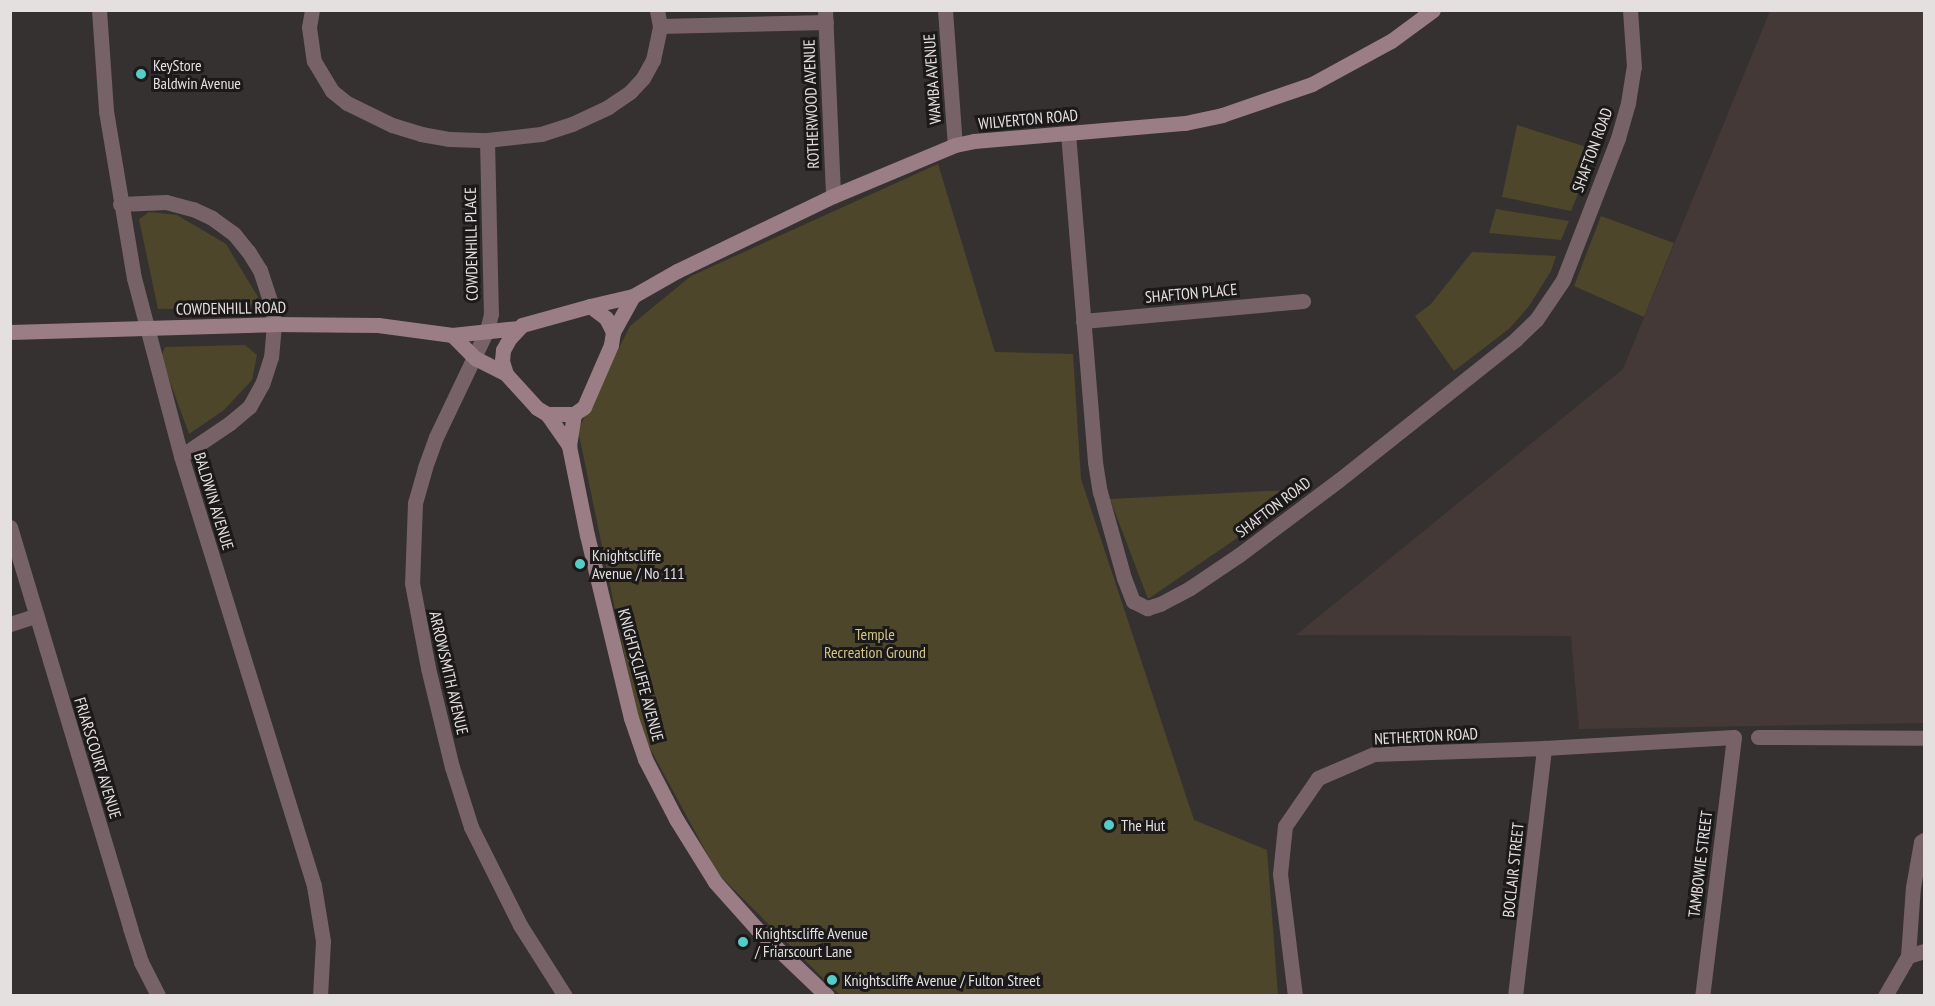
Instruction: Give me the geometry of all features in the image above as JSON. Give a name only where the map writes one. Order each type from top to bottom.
[{"type":"street","name":"BALDWIN AVENUE","points":[[99,10],[106,111],[120,204],[147,327],[181,456],[314,886],[323,941],[320,996]]},
{"type":"street","points":[[312,10],[310,44],[314,61],[332,91],[347,103],[392,125],[420,134],[450,139],[487,140],[541,134],[572,124],[608,107],[630,92],[643,78],[653,60],[660,26],[657,10]]},
{"type":"street","name":"WAMBA AVENUE","points":[[945,10],[955,145]]},
{"type":"street","name":"WILVERTON ROAD","points":[[590,306],[633,296],[677,271],[833,196],[955,145],[1185,123],[1270,100],[1312,84],[1346,66],[1391,40],[1433,10]]},
{"type":"street","name":"SHAFTON ROAD","points":[[1068,133],[1100,492],[1124,578],[1133,601],[1147,608],[1160,604],[1190,588],[1239,555],[1377,450],[1516,339],[1536,320],[1563,280],[1618,138],[1628,103],[1634,67],[1630,10]]},
{"type":"street","points":[[660,26],[826,16]]},
{"type":"street","name":"ROTHERWOOD AVENUE","points":[[826,16],[833,196]]},
{"type":"street","name":"COWDENHILL PLACE","points":[[481,344],[491,314],[487,140]]},
{"type":"street","points":[[120,204],[166,202],[193,209],[234,234],[260,270],[273,308],[271,357],[262,384],[249,406],[230,423],[181,456]]},
{"type":"street","points":[[452,335],[481,344],[537,408],[547,414],[574,414],[584,407],[611,345],[613,332],[633,296]]},
{"type":"street","name":"SHAFTON PLACE","points":[[1083,321],[1303,302]]},
{"type":"street","points":[[506,374],[502,361],[503,350],[517,328],[522,325],[590,306],[602,313],[613,332]]},
{"type":"street","name":"COWDENHILL ROAD","points":[[10,332],[274,324],[378,325],[452,335],[481,344],[517,328]]},
{"type":"street","name":"ARROWSMITH AVENUE","points":[[481,344],[435,437],[415,503],[411,540],[412,583],[418,628],[452,767],[471,827],[520,925],[565,996]]},
{"type":"street","name":"KNIGHTSCLIFFE AVENUE","points":[[547,414],[569,446],[631,718],[645,759],[676,819],[715,882],[757,929],[827,996]]},
{"type":"street","name":"KNIGHTSCLIFFE AVENUE","points":[[569,446],[574,414]]},
{"type":"street","name":"FRIARSCOURT AVENUE","points":[[10,527],[141,963],[158,996]]},
{"type":"street","points":[[10,624],[37,615]]},
{"type":"street","name":"NETHERTON ROAD","points":[[1295,996],[1280,874],[1285,826],[1318,778],[1374,754],[1544,748],[1734,737]]},
{"type":"street","name":"TAMBOWIE STREET","points":[[1702,996],[1734,737]]},
{"type":"street","points":[[1758,737],[1924,738]]},
{"type":"street","name":"BOCLAIR STREET","points":[[1515,996],[1544,748]]},
{"type":"street","points":[[1885,996],[1908,956],[1913,887],[1921,842],[1924,840]]},
{"type":"street","points":[[1908,956],[1924,951]]},
{"type":"shaded area","points":[[1770,11],[1924,11],[1924,723],[1579,729],[1571,636],[1296,635],[1623,369]]},
{"type":"green space","points":[[1517,125],[1596,150],[1571,211],[1502,197]]},
{"type":"green space","name":"Temple Recreation Ground","points":[[938,164],[995,352],[1073,354],[1081,479],[1194,820],[1267,850],[1278,995],[840,995],[718,874],[640,730],[578,430],[630,326],[691,276]]},
{"type":"green space","points":[[1496,209],[1569,221],[1561,240],[1489,233]]},
{"type":"green space","points":[[149,212],[177,215],[226,244],[258,297],[248,308],[158,309],[139,219]]},
{"type":"green space","points":[[1601,216],[1674,243],[1644,317],[1574,286]]},
{"type":"green space","points":[[1472,252],[1556,256],[1551,271],[1529,306],[1510,328],[1454,371],[1415,316],[1431,304]]},
{"type":"green space","points":[[245,345],[257,355],[252,380],[224,410],[189,434],[161,357],[165,347]]},
{"type":"green space","points":[[1309,489],[1148,599],[1110,499]]},
{"type":"place","name":"KeyStore Baldwin Avenue","points":[[141,74]]},
{"type":"place","name":"Knightscliffe Avenue / No 111","points":[[580,564]]},
{"type":"place","name":"The Hut","points":[[1109,825]]},
{"type":"place","name":"Knightscliffe Avenue / Friarscourt Lane","points":[[743,942]]},
{"type":"place","name":"Knightscliffe Avenue / Fulton Street","points":[[832,980]]}]
